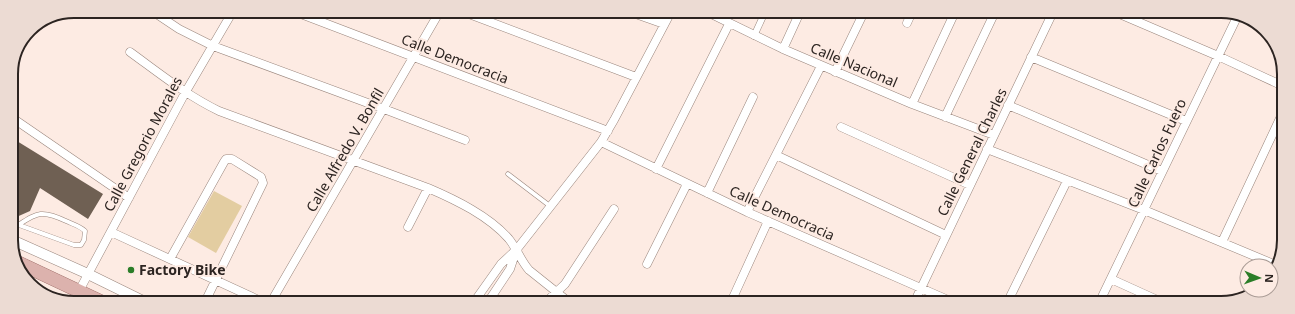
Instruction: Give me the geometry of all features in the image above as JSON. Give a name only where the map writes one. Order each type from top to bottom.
[{"type":"main road","points":[[24,265],[89,296]]},
{"type":"street","points":[[162,18],[179,29],[213,46],[465,140]]},
{"type":"street","name":"Calle Gregorio Morales","points":[[79,291],[186,93],[229,18]]},
{"type":"street","name":"Calle Democracia","points":[[310,18],[608,131]]},
{"type":"street","name":"Calle Alfredo V. Bonfil","points":[[275,296],[436,18]]},
{"type":"street","points":[[480,18],[636,77]]},
{"type":"street","points":[[647,18],[664,24]]},
{"type":"street","points":[[478,296],[501,264],[516,249],[601,142],[668,18]]},
{"type":"street","name":"Calle Nacional","points":[[718,18],[783,50],[912,104],[994,135]]},
{"type":"street","points":[[754,36],[762,18]]},
{"type":"street","points":[[783,50],[797,18]]},
{"type":"street","points":[[836,72],[861,18]]},
{"type":"street","points":[[907,23],[909,18]]},
{"type":"street","points":[[912,104],[952,18]]},
{"type":"street","points":[[945,117],[992,18]]},
{"type":"street","name":"Calle General Charles","points":[[917,296],[1050,18]]},
{"type":"street","points":[[1129,18],[1277,83]]},
{"type":"street","name":"Calle Carlos Fuero","points":[[1102,296],[1236,20]]},
{"type":"street","points":[[656,169],[729,24]]},
{"type":"street","points":[[130,52],[200,102],[235,118],[354,160],[428,188],[459,202],[476,212],[503,233],[516,249],[529,270],[561,296]]},
{"type":"street","points":[[1031,57],[1186,121]]},
{"type":"street","points":[[747,212],[822,66]]},
{"type":"street","points":[[707,193],[753,97]]},
{"type":"street","points":[[1008,105],[1162,171]]},
{"type":"street","points":[[18,122],[129,198]]},
{"type":"street","points":[[1222,242],[1277,125]]},
{"type":"street","points":[[841,127],[970,185]]},
{"type":"street","name":"Calle Democracia","points":[[601,142],[747,212],[940,296]]},
{"type":"street","points":[[987,149],[1144,210],[1260,258]]},
{"type":"street","points":[[776,155],[946,235]]},
{"type":"street","points":[[170,259],[226,159],[232,159],[261,178],[263,183],[208,296]]},
{"type":"street","points":[[1010,296],[1068,181]]},
{"type":"street","points":[[647,264],[687,184]]},
{"type":"street","points":[[408,227],[428,188]]},
{"type":"street","points":[[552,296],[565,284],[614,209]]},
{"type":"street","points":[[734,296],[768,221]]},
{"type":"street","points":[[111,232],[250,296]]},
{"type":"street","points":[[18,243],[133,296]]},
{"type":"street","points":[[492,296],[510,269],[516,249]]},
{"type":"street","points":[[1111,279],[1149,296]]},
{"type":"lane","points":[[508,174],[550,206]]},
{"type":"lane","points":[[39,213],[46,213],[81,228],[85,231],[85,238],[81,245],[74,245],[19,225],[32,216],[39,213]]},
{"type":"shaded area","points":[[214,191],[242,206],[216,253],[188,237]]},
{"type":"building","points":[[18,142],[103,194],[88,219],[40,188],[30,211],[18,216]]},
{"type":"place","name":"Factory Bike","points":[[131,270]]}]
